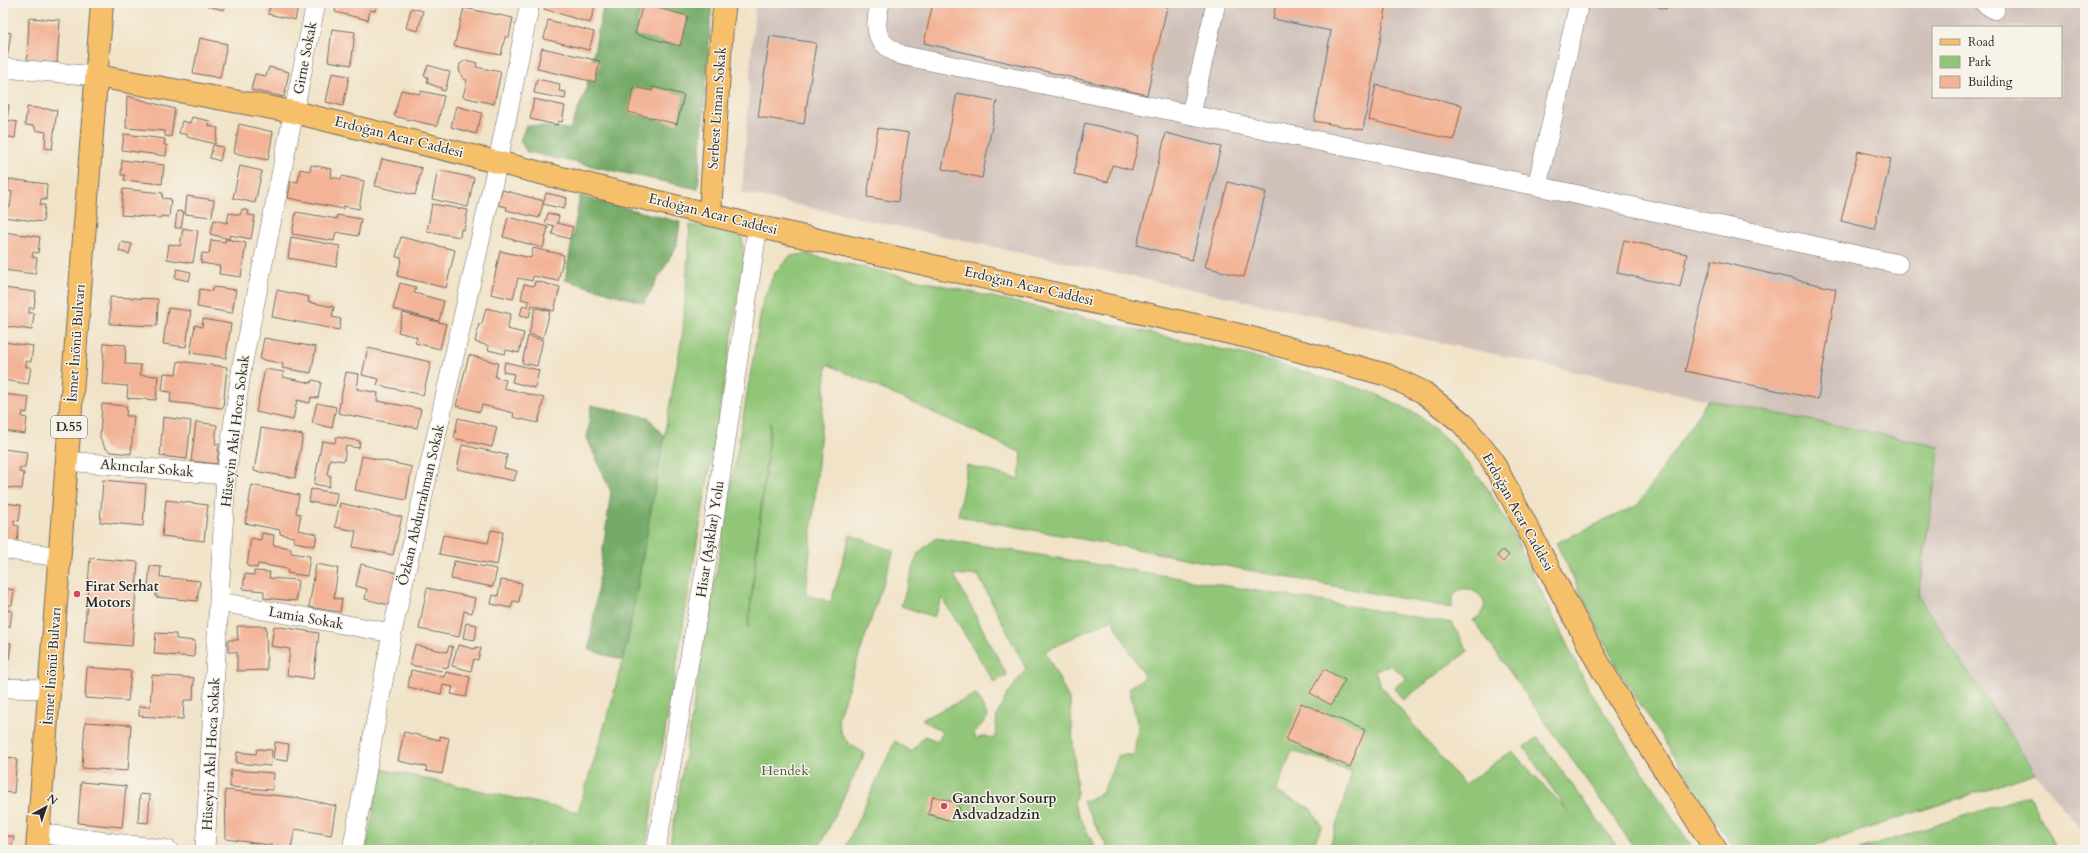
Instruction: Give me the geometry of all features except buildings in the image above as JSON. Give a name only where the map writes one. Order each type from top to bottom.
[{"type":"main road","name":"İsmet İnönü Bulvarı","points":[[37,841],[51,690],[59,557],[102,3]]},
{"type":"main road","name":"Serbest Liman Sokak","points":[[710,214],[725,3]]},
{"type":"main road","name":"Erdoğan Acar Caddesi","points":[[97,76],[294,112],[760,226],[1248,337],[1387,375],[1423,392],[1462,423],[1492,460],[1594,655],[1623,706],[1716,850]]},
{"type":"street","name":"Girne Sokak","points":[[294,112],[316,3]]},
{"type":"street","name":"Özkan Abdurrahman Sokak","points":[[352,850],[392,633],[498,162],[530,3]]},
{"type":"street","points":[[880,3],[875,24],[878,33],[890,49],[901,55],[1537,186],[1898,264]]},
{"type":"street","points":[[1191,114],[1216,3]]},
{"type":"street","points":[[1537,186],[1579,3]]},
{"type":"street","points":[[3,68],[97,76]]},
{"type":"street","name":"Hüseyin Akıl Hoca Sokak","points":[[205,850],[226,475],[245,351],[265,245],[294,112]]},
{"type":"street","name":"Hisar (Aşıklar) Yolu","points":[[656,850],[714,520],[756,238],[760,226]]},
{"type":"street","name":"Akıncılar Sokak","points":[[67,461],[226,475]]},
{"type":"street","points":[[3,549],[59,557]]},
{"type":"street","name":"Lamia Sokak","points":[[220,602],[392,633]]},
{"type":"street","points":[[3,688],[51,690]]},
{"type":"street","points":[[37,841],[168,850]]},
{"type":"shaded area","points":[[755,3],[2085,3],[2085,834],[2035,773],[1918,596],[1940,446],[1708,400],[742,193]]},
{"type":"green space","points":[[604,3],[712,3],[698,189],[527,152],[520,141],[526,125],[570,129],[586,90]]},
{"type":"green space","points":[[580,196],[680,222],[677,245],[644,303],[565,280]]},
{"type":"green space","points":[[690,225],[719,229],[742,237],[744,265],[645,850],[536,850],[529,844],[527,850],[366,850],[381,769],[578,812],[610,708],[628,639],[683,331]]},
{"type":"green space","name":"Hendek","points":[[805,254],[1259,358],[1374,393],[1417,414],[1451,443],[1488,489],[1514,535],[1588,688],[1694,850],[1636,850],[1473,620],[1482,613],[1485,605],[1482,598],[1475,592],[1467,589],[1460,590],[1454,596],[1452,608],[958,516],[967,465],[1019,479],[1022,453],[827,364],[806,595],[831,602],[850,535],[894,551],[838,718],[841,731],[846,740],[853,747],[865,753],[818,850],[669,850],[763,300],[774,274],[790,256]],"holes":[[[770,423],[771,423],[748,628]]]},
{"type":"green space","points":[[1708,400],[1940,446],[1918,596],[2035,773],[1802,850],[1735,850],[1620,673],[1556,543],[1638,505]]},
{"type":"green space","points":[[591,405],[648,417],[664,436],[628,639],[622,660],[589,650],[611,492],[587,438]]},
{"type":"green space","points":[[936,538],[1452,623],[1468,651],[1403,700],[1394,688],[1407,678],[1390,665],[1375,670],[1380,685],[1464,785],[1512,751],[1568,812],[1524,747],[1537,737],[1620,850],[1329,850],[1352,772],[1323,760],[1292,751],[1276,792],[1310,808],[1322,826],[1311,850],[1109,850],[1083,802],[1102,793],[1119,755],[1134,755],[1138,727],[1129,687],[1145,678],[1112,619],[1045,651],[1070,701],[1077,793],[1074,804],[1096,850],[844,850],[895,741],[912,752],[924,736],[938,741],[942,732],[922,719],[976,694],[988,717],[974,733],[976,739],[985,736],[995,739],[997,715],[1007,695],[1026,669],[978,575],[954,575],[1007,675],[994,682],[942,598],[934,617],[901,606],[918,553]]},
{"type":"green space","points":[[2029,795],[2056,850],[1860,850]]},
{"type":"place","name":"Firat Serhat Motors","points":[[77,594]]},
{"type":"place","name":"Ganchvor Sourp Asdvadzadzin","points":[[944,806]]}]
